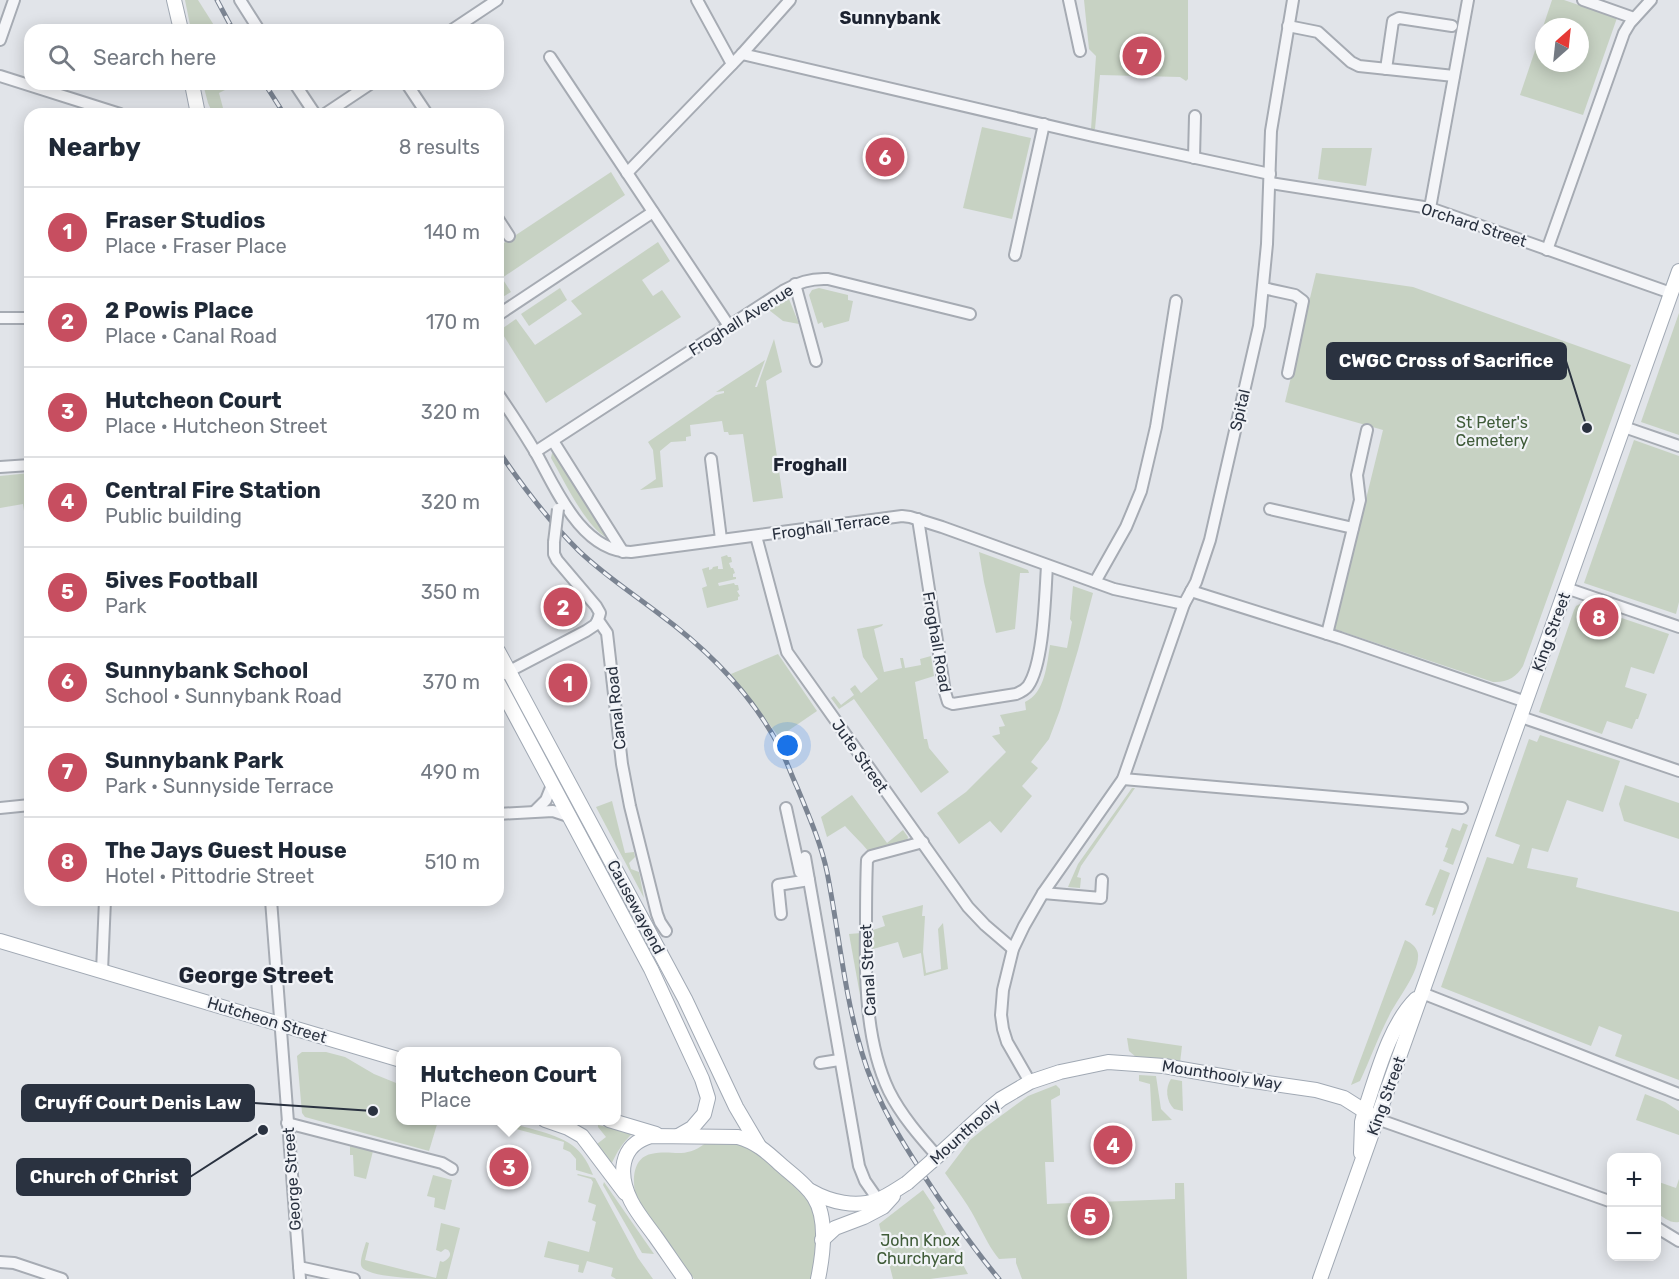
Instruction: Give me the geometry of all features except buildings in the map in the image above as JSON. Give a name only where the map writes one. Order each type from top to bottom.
[{"type":"main road","points":[[174,0],[180,24]]},
{"type":"main road","points":[[193,90],[197,108]]},
{"type":"main road","name":"King Street","points":[[1320,1279],[1679,271]]},
{"type":"main road","name":"Causewayend","points":[[504,674],[685,999],[736,1107],[759,1146]]},
{"type":"main road","name":"Causewayend","points":[[504,695],[651,969],[707,1093],[707,1102],[700,1120],[678,1136]]},
{"type":"main road","name":"Hutcheon Street","points":[[0,941],[396,1058]]},
{"type":"main road","name":"King Street","points":[[1361,1164],[1362,1122],[1365,1110],[1397,1028],[1410,1005],[1422,993]]},
{"type":"main road","name":"Hutcheon Street","points":[[361,1048],[396,1066]]},
{"type":"main road","name":"Mounthooly Way","points":[[1060,1072],[1108,1062],[1164,1066],[1316,1090],[1344,1098],[1377,1119]]},
{"type":"main road","name":"Mounthooly","points":[[822,1240],[835,1228],[864,1217],[907,1183],[1000,1099],[1030,1082],[1060,1072]]},
{"type":"main road","points":[[621,1124],[658,1135]]},
{"type":"main road","points":[[559,1125],[582,1136],[685,1279]]},
{"type":"main road","points":[[631,1202],[622,1174],[625,1158],[631,1147],[640,1140],[658,1135],[738,1137],[759,1146],[819,1196],[844,1202],[880,1203]]},
{"type":"main road","points":[[809,1190],[817,1201],[822,1228],[818,1279]]},
{"type":"street","points":[[0,40],[14,0]]},
{"type":"street","points":[[240,0],[255,24]]},
{"type":"street","points":[[461,24],[497,0]]},
{"type":"street","points":[[697,0],[732,64]]},
{"type":"street","points":[[627,173],[742,54],[790,0]]},
{"type":"street","points":[[1069,0],[1080,51]]},
{"type":"street","name":"Spital","points":[[1030,1082],[1003,1029],[1001,1016],[1003,990],[1013,950],[1023,926],[1043,893],[1124,779],[1184,604],[1200,573],[1214,525],[1259,326],[1270,179],[1271,130],[1293,0]]},
{"type":"street","points":[[1430,208],[1468,0]]},
{"type":"street","points":[[1583,0],[1634,18]]},
{"type":"street","points":[[1547,249],[1624,33],[1651,0]]},
{"type":"street","points":[[1386,69],[1393,21],[1402,18],[1452,26]]},
{"type":"street","points":[[1288,26],[1318,32],[1354,65],[1454,76]]},
{"type":"street","name":"Orchard Street","points":[[742,54],[1194,158],[1270,179],[1430,208],[1671,293]]},
{"type":"street","points":[[550,57],[729,326]]},
{"type":"street","points":[[0,76],[24,84]]},
{"type":"street","points":[[40,90],[92,108]]},
{"type":"street","points":[[299,90],[311,108]]},
{"type":"street","points":[[334,108],[361,90]]},
{"type":"street","points":[[411,90],[423,108]]},
{"type":"street","points":[[1194,158],[1195,116]]},
{"type":"street","points":[[1015,255],[1044,124]]},
{"type":"street","points":[[504,311],[652,212]]},
{"type":"street","points":[[504,228],[509,236]]},
{"type":"street","name":"Froghall Avenue","points":[[536,452],[795,284],[808,279],[828,279],[970,314]]},
{"type":"street","points":[[795,284],[816,361]]},
{"type":"street","points":[[1263,288],[1295,295],[1303,301],[1288,373]]},
{"type":"street","points":[[1095,582],[1126,527],[1141,491],[1158,418],[1176,301]]},
{"type":"street","points":[[0,318],[24,318]]},
{"type":"street","points":[[504,403],[536,452],[559,504],[596,541],[612,550],[623,552]]},
{"type":"street","points":[[1624,427],[1679,446]]},
{"type":"street","points":[[1327,634],[1360,495],[1357,475],[1367,430]]},
{"type":"street","points":[[553,441],[623,552]]},
{"type":"street","points":[[711,459],[721,539]]},
{"type":"street","points":[[0,467],[24,465]]},
{"type":"street","name":"Canal Road","points":[[559,504],[554,554],[596,606],[600,614],[598,621],[607,633],[618,733],[630,806],[657,914],[666,931]]},
{"type":"street","points":[[1270,509],[1353,528]]},
{"type":"street","name":"Froghall Terrace","points":[[623,552],[902,516],[918,519],[1132,594],[1184,604]]},
{"type":"street","name":"Froghall Road","points":[[918,519],[945,692],[948,702],[953,704],[1016,694],[1026,689],[1036,663],[1041,636],[1047,566]]},
{"type":"street","name":"Jute Street","points":[[756,536],[787,652],[968,907],[1013,950]]},
{"type":"street","points":[[1566,588],[1678,626]]},
{"type":"street","points":[[1191,591],[1327,634],[1526,702]]},
{"type":"street","points":[[504,674],[586,631],[598,621]]},
{"type":"street","points":[[1521,717],[1679,771]]},
{"type":"street","points":[[1124,779],[1462,808]]},
{"type":"street","points":[[535,811],[546,800],[552,785]]},
{"type":"street","points":[[0,808],[24,806]]},
{"type":"street","points":[[786,808],[800,872],[809,880]]},
{"type":"street","points":[[504,814],[554,811],[568,816]]},
{"type":"street","name":"Canal Street","points":[[923,842],[871,856],[867,861],[866,991],[872,1034],[888,1089],[935,1159]]},
{"type":"street","points":[[805,857],[859,1167],[865,1181],[880,1203]]},
{"type":"street","points":[[781,914],[778,885],[809,880]]},
{"type":"street","points":[[1043,893],[1101,898],[1102,880]]},
{"type":"street","points":[[102,971],[105,906]]},
{"type":"street","name":"George Street","points":[[271,906],[300,1279]]},
{"type":"street","points":[[1422,993],[1679,1094]]},
{"type":"street","points":[[820,1063],[839,1060]]},
{"type":"street","points":[[1377,1119],[1607,1202]]},
{"type":"street","points":[[288,1123],[442,1163],[452,1169]]},
{"type":"street","points":[[1661,1230],[1679,1241]]},
{"type":"street","points":[[0,1262],[14,1263],[62,1279]]},
{"type":"street","points":[[299,1267],[354,1279]]},
{"type":"green space","points":[[185,0],[198,0],[213,24],[190,24]]},
{"type":"green space","points":[[1084,0],[1188,0],[1188,79],[1186,81],[1180,77],[1100,75],[1095,129],[1091,129],[1096,56],[1089,49]]},
{"type":"green space","points":[[1552,0],[1564,0],[1617,18],[1583,115],[1520,95],[1535,50],[1535,72],[1589,72],[1589,18],[1546,18]]},
{"type":"green space","points":[[205,90],[225,90],[219,93],[223,108],[210,108]]},
{"type":"green space","points":[[982,127],[1031,138],[1012,219],[963,208]]},
{"type":"green space","points":[[1322,148],[1372,148],[1366,186],[1318,179]]},
{"type":"green space","points":[[611,172],[625,195],[504,277],[504,243]]},
{"type":"green space","points":[[658,242],[670,261],[642,280],[653,296],[662,290],[681,317],[546,403],[504,336],[504,327],[516,319],[535,345],[582,314],[571,301]]},
{"type":"green space","name":"St Peter's Cemetery","points":[[1316,273],[1413,287],[1631,365],[1523,666],[1511,678],[1493,682],[1334,629],[1383,430],[1285,402]]},
{"type":"green space","points":[[504,281],[511,292],[504,296]]},
{"type":"green space","points":[[560,288],[567,300],[529,326],[521,314]]},
{"type":"green space","points":[[819,288],[848,295],[848,300],[853,301],[849,321],[824,328],[822,322],[818,324],[809,295],[812,290]]},
{"type":"green space","points":[[789,299],[799,324],[783,321],[769,310]]},
{"type":"green space","points":[[1679,313],[1679,435],[1641,422]]},
{"type":"green space","points":[[774,339],[782,372],[766,381],[783,498],[753,502],[743,434],[729,435],[728,432],[724,432],[722,421],[690,425],[691,436],[686,437],[686,441],[671,442],[660,451],[663,487],[640,490],[656,479],[653,450],[648,442],[716,395],[724,393],[724,391],[716,392],[765,360],[755,387],[757,387]]},
{"type":"green space","points":[[1634,440],[1679,456],[1679,602],[1676,614],[1584,583]]},
{"type":"green space","points":[[552,453],[562,465],[607,538],[591,524],[583,513],[551,458]]},
{"type":"green space","points":[[24,474],[24,511],[23,504],[0,508],[0,476]]},
{"type":"green space","points":[[979,552],[1028,570],[1029,573],[1020,573],[1015,629],[996,633]]},
{"type":"green space","points":[[727,555],[731,557],[732,562],[729,563],[735,573],[733,577],[736,579],[718,583],[719,586],[734,583],[738,585],[739,590],[737,591],[740,596],[738,600],[707,608],[702,588],[707,586],[702,569],[709,567],[709,570],[718,566],[718,569],[723,569],[721,557]]},
{"type":"green space","points":[[1073,586],[1093,593],[1060,710],[1049,739],[1031,762],[1038,768],[1022,786],[1032,796],[1001,833],[990,821],[959,844],[937,813],[966,792],[1006,752],[992,736],[1000,734],[999,727],[1005,726],[1000,715],[1026,710],[1025,702],[1037,692],[1044,677],[1050,645],[1067,648],[1072,622],[1070,619]]},
{"type":"green space","points":[[1580,604],[1669,634],[1654,674],[1631,667],[1625,687],[1647,694],[1632,729],[1607,721],[1602,734],[1539,712],[1574,610]]},
{"type":"green space","points":[[883,624],[874,629],[884,672],[902,668],[900,658],[903,658],[905,668],[921,665],[920,659],[931,656],[934,676],[915,682],[924,739],[927,739],[929,748],[949,772],[921,793],[854,699],[839,709],[831,698],[834,696],[841,705],[854,695],[850,689],[855,685],[861,693],[878,679],[863,657],[857,629]]},
{"type":"green space","points":[[778,654],[817,711],[779,737],[731,674]]},
{"type":"green space","points":[[1540,735],[1620,761],[1603,812],[1567,800],[1548,852],[1532,848],[1527,868],[1578,878],[1576,887],[1679,912],[1679,1080],[1615,1056],[1622,1035],[1599,1026],[1591,1046],[1441,987],[1487,857],[1513,864],[1520,845],[1495,836],[1529,739],[1537,742]]},
{"type":"green space","points":[[1625,785],[1679,803],[1679,839],[1624,821],[1619,804]]},
{"type":"green space","points":[[1132,788],[1135,788],[1081,866],[1077,877],[1081,878],[1080,888],[1068,887],[1078,864]]},
{"type":"green space","points":[[852,795],[887,843],[903,830],[908,837],[907,841],[869,852],[845,826],[827,837],[821,817]]},
{"type":"green space","points":[[612,801],[625,853],[634,852],[635,857],[629,863],[631,869],[639,872],[644,898],[596,807]]},
{"type":"green space","points":[[1463,823],[1468,825],[1453,865],[1443,861],[1448,848],[1445,847],[1452,828],[1460,831]]},
{"type":"green space","points":[[1440,869],[1450,873],[1435,914],[1432,916],[1434,908],[1425,905]]},
{"type":"green space","points":[[923,905],[922,916],[925,916],[923,952],[926,973],[941,969],[938,929],[943,923],[948,969],[924,976],[921,953],[903,958],[898,942],[873,949],[873,930],[885,926],[882,916]]},
{"type":"green space","points":[[861,933],[862,1006],[849,934]]},
{"type":"green space","points":[[1405,940],[1417,951],[1417,964],[1385,1024],[1360,1081],[1351,1085]]},
{"type":"green space","points":[[1127,1038],[1182,1046],[1180,1063],[1136,1057],[1129,1051]]},
{"type":"green space","points":[[302,1052],[326,1052],[345,1057],[374,1074],[396,1083],[396,1125],[437,1125],[429,1151],[305,1117],[302,1113],[297,1056]]},
{"type":"green space","points":[[1139,1075],[1156,1076],[1161,1109],[1172,1120],[1152,1121],[1150,1084],[1139,1081]]},
{"type":"green space","points":[[1171,1079],[1182,1081],[1183,1111],[1174,1109],[1169,1102],[1167,1090]]},
{"type":"green space","points":[[1056,1085],[1060,1089],[1060,1095],[1051,1100],[1054,1162],[1045,1162],[1047,1204],[1175,1199],[1175,1183],[1184,1183],[1187,1279],[1022,1279],[1016,1258],[999,1259],[993,1251],[967,1205],[945,1173],[970,1140],[987,1126],[1028,1096]]},
{"type":"green space","points":[[1645,1094],[1679,1111],[1679,1135],[1636,1120]]},
{"type":"green space","points":[[502,1125],[518,1125],[568,1142],[582,1155],[593,1175],[576,1170],[576,1159],[570,1152],[563,1149],[564,1142]]},
{"type":"green space","points":[[598,1125],[633,1133],[620,1148],[611,1165],[597,1144],[606,1137]]},
{"type":"green space","points":[[725,1142],[743,1145],[782,1175],[803,1195],[814,1210],[817,1227],[812,1279],[694,1279],[637,1199],[634,1180],[636,1166],[644,1157],[659,1153],[685,1153],[706,1143]]},
{"type":"green space","points":[[350,1146],[373,1151],[366,1179],[354,1176]]},
{"type":"green space","points":[[578,1174],[595,1178],[638,1258],[653,1279],[616,1279],[611,1276],[613,1268],[587,1261],[583,1273],[578,1272],[579,1265],[544,1257],[548,1241],[589,1252],[596,1222],[592,1220],[596,1205],[588,1202],[593,1182]]},
{"type":"green space","points":[[433,1175],[452,1180],[445,1210],[434,1207],[435,1198],[427,1196]]},
{"type":"green space","points":[[1679,1179],[1679,1222],[1673,1222],[1661,1216],[1661,1183],[1676,1188]]},
{"type":"green space","points":[[604,1182],[654,1254],[642,1253],[603,1185]]},
{"type":"green space","name":"John Knox Churchyard","points":[[923,1190],[935,1208],[933,1210],[968,1274],[930,1279],[893,1279],[879,1224]]},
{"type":"green space","points":[[441,1223],[460,1228],[447,1279],[385,1276],[365,1270],[361,1265],[366,1242],[369,1243],[365,1260],[436,1278],[440,1261],[443,1262],[450,1255],[448,1250],[441,1252],[436,1250]]},
{"type":"railway","points":[[217,0],[230,24]]},
{"type":"railway","points":[[269,90],[280,108]]},
{"type":"railway","points":[[504,459],[536,502],[579,551],[694,642],[743,692],[770,730],[785,759],[821,850],[851,1008],[868,1072],[884,1109],[904,1144],[966,1237],[999,1279]]},
{"type":"place","name":"Sunnybank Park","points":[[1142,56]]},
{"type":"place","name":"Sunnybank School","points":[[885,157]]},
{"type":"place","name":"CWGC Cross of Sacrifice","points":[[1587,428]]},
{"type":"place","name":"2 Powis Place","points":[[563,607]]},
{"type":"place","name":"The Jays Guest House","points":[[1599,617]]},
{"type":"place","name":"Fraser Studios","points":[[568,683]]},
{"type":"place","name":"Cruyff Court Denis Law","points":[[373,1111]]},
{"type":"place","name":"Church of Christ","points":[[263,1130]]},
{"type":"place","name":"Central Fire Station","points":[[1113,1145]]},
{"type":"place","name":"Hutcheon Court","points":[[509,1167]]},
{"type":"place","name":"5ives Football","points":[[1090,1216]]},
{"type":"district","name":"Sunnybank","points":[[890,18]]},
{"type":"district","name":"Froghall","points":[[810,465]]},
{"type":"district","name":"George Street","points":[[256,975]]}]
